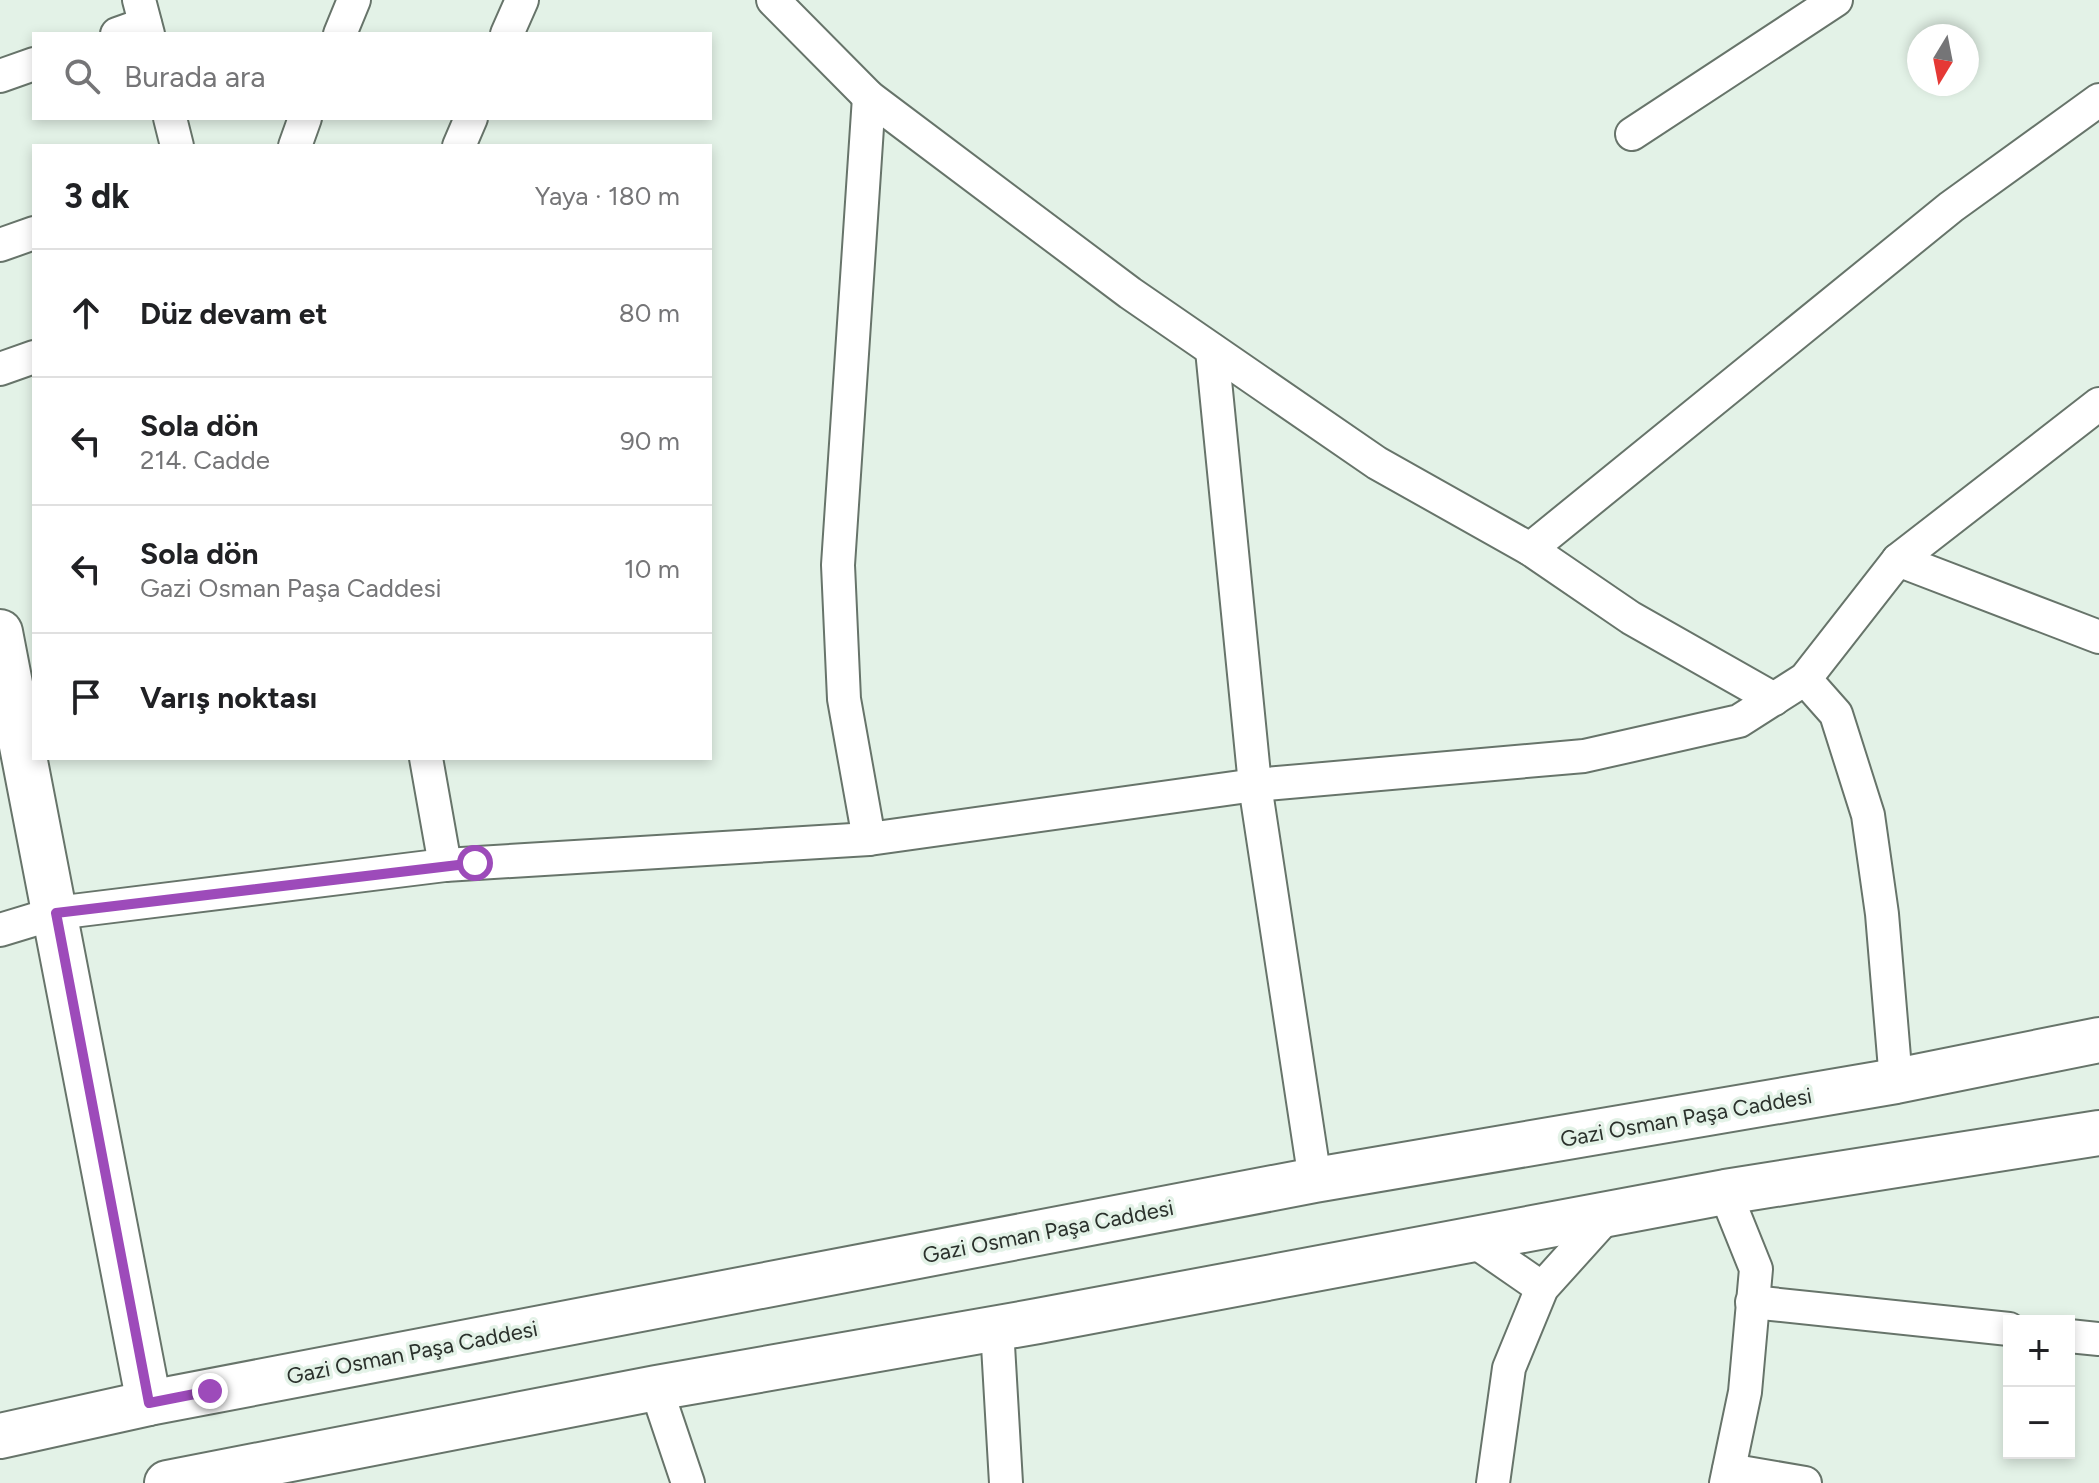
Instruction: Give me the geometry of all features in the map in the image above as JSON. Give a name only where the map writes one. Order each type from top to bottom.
[{"type":"main road","points":[[0,632],[149,1403]]},
{"type":"main road","name":"Gazi Osman Paşa Caddesi","points":[[0,1436],[149,1403],[1315,1180],[1896,1081],[2099,1040]]},
{"type":"main road","points":[[167,1483],[656,1388],[1474,1241],[1725,1192],[2099,1133]]},
{"type":"street","points":[[341,32],[354,0]]},
{"type":"street","points":[[508,32],[522,0]]},
{"type":"street","points":[[773,0],[869,97],[1130,293],[1377,463],[1530,549],[1631,618],[1774,699]]},
{"type":"street","points":[[1632,134],[1836,0]]},
{"type":"street","points":[[0,76],[32,65]]},
{"type":"street","points":[[869,97],[838,565],[844,699],[869,839]]},
{"type":"street","points":[[1530,549],[1951,207],[2099,100]]},
{"type":"street","points":[[170,120],[176,144]]},
{"type":"street","points":[[296,144],[304,120]]},
{"type":"street","points":[[460,144],[470,120]]},
{"type":"street","points":[[0,245],[32,234]]},
{"type":"street","points":[[1212,350],[1255,785],[1315,1180]]},
{"type":"street","points":[[0,369],[32,358]]},
{"type":"street","points":[[0,930],[56,913],[445,865],[869,839],[1255,785],[1584,756],[1739,721],[1805,679],[1898,560],[2099,404]]},
{"type":"street","points":[[1898,560],[2099,637]]},
{"type":"street","points":[[1805,679],[1836,714],[1868,815],[1882,914],[1896,1081]]},
{"type":"street","points":[[426,760],[445,865]]},
{"type":"street","points":[[1725,1192],[1756,1269],[1745,1392],[1727,1476],[1805,1483]]},
{"type":"street","points":[[1493,1483],[1509,1368],[1542,1288],[1607,1216]]},
{"type":"street","points":[[1474,1241],[1542,1288]]},
{"type":"street","points":[[1752,1302],[2003,1328]]},
{"type":"street","points":[[997,1328],[1006,1483]]},
{"type":"street","points":[[2075,1337],[2099,1339]]},
{"type":"street","points":[[656,1388],[688,1483]]},
{"type":"route","points":[[210,1391],[149,1403],[56,913],[475,863]]}]
